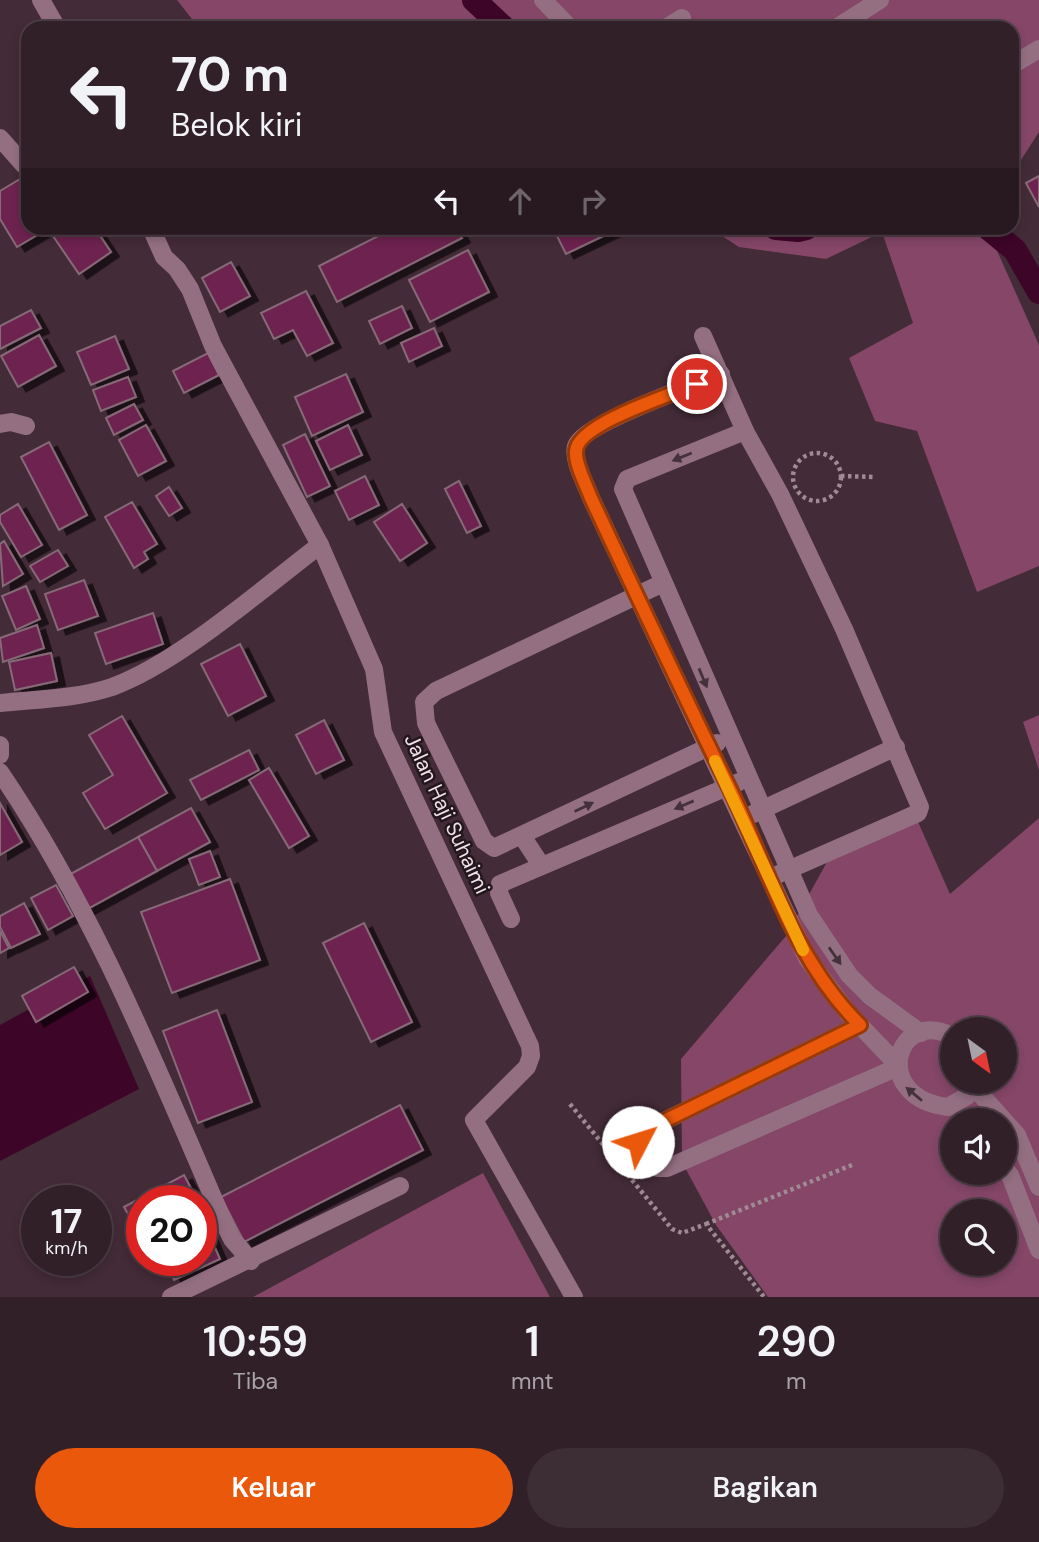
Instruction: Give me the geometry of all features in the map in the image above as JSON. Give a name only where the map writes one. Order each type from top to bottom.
[{"type":"street","points":[[41,0],[53,21]]},
{"type":"street","points":[[543,0],[563,21]]},
{"type":"street","points":[[847,21],[880,0]]},
{"type":"street","points":[[677,21],[682,18]]},
{"type":"street","points":[[1019,61],[1039,49]]},
{"type":"street","points":[[0,138],[21,162]]},
{"type":"street","name":"Jalan Haji Suhaimi","points":[[154,235],[164,257],[177,269],[190,289],[213,346],[320,545],[374,669],[383,732],[530,1046],[527,1067],[474,1120],[574,1297]]},
{"type":"street","points":[[703,336],[745,431],[780,494],[920,807],[918,813],[770,879]]},
{"type":"street","points":[[721,374],[601,424],[580,438],[575,454],[591,498],[729,786],[790,926],[813,967],[897,1065],[907,1090],[919,1100],[948,1107],[958,1103],[966,1094]]},
{"type":"street","points":[[0,424],[11,422],[26,426]]},
{"type":"street","points":[[745,431],[627,479],[623,489],[809,915],[849,975],[870,996],[921,1033]]},
{"type":"street","points":[[591,498],[623,489]]},
{"type":"street","points":[[0,703],[91,692],[134,678],[187,645],[320,545]]},
{"type":"street","points":[[663,583],[436,691],[424,702],[426,723],[484,841],[494,848],[729,737]]},
{"type":"street","points":[[669,664],[692,652]]},
{"type":"street","points":[[0,745],[0,755]]},
{"type":"street","points":[[742,819],[895,747]]},
{"type":"street","points":[[0,772],[38,827],[105,956],[225,1225],[251,1261]]},
{"type":"street","points":[[511,919],[499,893],[500,884],[747,778]]},
{"type":"street","points":[[522,836],[541,865]]},
{"type":"street","points":[[790,926],[809,915]]},
{"type":"street","points":[[860,1025],[648,1129],[638,1136],[638,1142],[653,1164],[667,1168],[897,1065]]},
{"type":"street","points":[[897,1065],[900,1049],[908,1039],[921,1033],[940,1033]]},
{"type":"street","points":[[982,1094],[1017,1135],[1039,1187]]},
{"type":"street","points":[[1014,1185],[1039,1250]]},
{"type":"street","points":[[172,1297],[251,1261],[400,1186]]},
{"type":"path","points":[[816,453],[834,459],[842,476],[835,494],[818,502],[800,495],[792,479],[799,461],[816,453]]},
{"type":"path","points":[[842,476],[876,477]]},
{"type":"path","points":[[570,1104],[643,1189],[672,1229],[682,1233],[852,1166]]},
{"type":"path","points":[[706,1224],[764,1297]]},
{"type":"shaded area","points":[[177,0],[1039,0],[1039,132],[1019,163],[1019,21],[194,21]]},
{"type":"shaded area","points":[[721,235],[876,235],[826,259],[739,247]]},
{"type":"shaded area","points":[[883,235],[990,235],[1039,345],[1039,566],[977,592],[917,431],[875,421],[849,358],[913,323]]},
{"type":"shaded area","points":[[1039,715],[1039,770],[1023,722]]},
{"type":"shaded area","points":[[911,806],[950,894],[1039,818],[1039,1297],[768,1297],[716,1225],[682,1162],[681,1059],[786,936],[838,842]]},
{"type":"shaded area","points":[[90,976],[139,1089],[0,1161],[0,1025]]},
{"type":"shaded area","points":[[483,1173],[550,1297],[253,1297]]},
{"type":"building","points":[[1039,176],[1039,207],[1026,183]]},
{"type":"building","points":[[21,178],[21,235],[37,235],[17,247],[0,219],[0,191]]},
{"type":"building","points":[[100,235],[111,252],[79,274],[53,236]]},
{"type":"building","points":[[380,235],[460,235],[462,238],[337,302],[319,266]]},
{"type":"building","points":[[556,235],[605,235],[566,254]]},
{"type":"building","points":[[468,250],[489,292],[430,322],[409,280]]},
{"type":"building","points":[[231,262],[250,296],[220,312],[202,278]]},
{"type":"building","points":[[306,291],[333,343],[307,356],[293,330],[274,339],[261,313]]},
{"type":"building","points":[[402,306],[412,328],[380,344],[369,321]]},
{"type":"building","points":[[31,310],[41,328],[0,349],[0,326]]},
{"type":"building","points":[[434,328],[442,346],[409,362],[401,343]]},
{"type":"building","points":[[39,335],[56,366],[18,387],[1,356]]},
{"type":"building","points":[[115,336],[129,369],[91,385],[77,352]]},
{"type":"building","points":[[208,353],[219,375],[184,393],[173,371]]},
{"type":"building","points":[[346,374],[363,412],[312,436],[295,397]]},
{"type":"building","points":[[128,377],[136,397],[101,411],[93,390]]},
{"type":"building","points":[[134,404],[143,420],[114,435],[106,418]]},
{"type":"building","points":[[146,425],[166,461],[138,476],[119,440]]},
{"type":"building","points":[[348,425],[362,455],[330,470],[316,441]]},
{"type":"building","points":[[305,434],[330,486],[307,497],[283,445]]},
{"type":"building","points":[[49,442],[87,515],[59,530],[21,457]]},
{"type":"building","points":[[365,476],[379,505],[349,520],[335,491]]},
{"type":"building","points":[[459,481],[481,526],[467,533],[445,489]]},
{"type":"building","points":[[169,487],[182,508],[169,516],[156,496]]},
{"type":"building","points":[[132,502],[157,544],[144,552],[148,559],[134,568],[105,517]]},
{"type":"building","points":[[18,504],[42,545],[21,557],[0,522],[0,515]]},
{"type":"building","points":[[402,504],[427,543],[400,561],[374,522]]},
{"type":"building","points":[[4,541],[23,574],[3,586],[0,544]]},
{"type":"building","points":[[58,550],[68,566],[40,582],[30,566]]},
{"type":"building","points":[[84,580],[98,616],[58,630],[45,594]]},
{"type":"building","points":[[26,586],[40,619],[16,630],[2,596]]},
{"type":"building","points":[[153,613],[163,644],[106,664],[95,633]]},
{"type":"building","points":[[37,625],[44,648],[3,662],[0,638]]},
{"type":"building","points":[[240,644],[266,696],[228,716],[201,664]]},
{"type":"building","points":[[51,653],[57,681],[15,690],[9,662]]},
{"type":"building","points":[[122,716],[167,793],[105,829],[83,793],[113,775],[89,735]]},
{"type":"building","points":[[324,720],[344,760],[316,774],[296,735]]},
{"type":"building","points":[[249,750],[259,770],[201,800],[190,780]]},
{"type":"building","points":[[269,768],[309,836],[289,848],[249,780]]},
{"type":"building","points":[[0,803],[22,842],[0,855]]},
{"type":"building","points":[[191,808],[210,842],[157,871],[138,837]]},
{"type":"building","points":[[138,837],[157,871],[86,910],[67,876]]},
{"type":"building","points":[[210,851],[220,877],[199,885],[189,859]]},
{"type":"building","points":[[230,879],[260,960],[172,993],[141,912]]},
{"type":"building","points":[[56,885],[73,916],[48,930],[31,898]]},
{"type":"building","points":[[24,903],[40,934],[11,948],[0,927],[0,916]]},
{"type":"building","points":[[364,923],[412,1022],[371,1042],[323,943]]},
{"type":"building","points":[[0,931],[9,948],[0,953]]},
{"type":"building","points":[[74,967],[88,992],[36,1022],[22,996]]},
{"type":"building","points":[[217,1010],[252,1102],[198,1123],[163,1031]]},
{"type":"building","points":[[400,1105],[423,1150],[244,1242],[221,1197]]},
{"type":"building","points":[[184,1175],[189,1185],[165,1185]]},
{"type":"waterway","points":[[474,0],[496,21]]},
{"type":"waterway","points":[[997,235],[1015,250],[1039,292]]},
{"type":"slow traffic","points":[[715,761],[729,786],[803,950]]},
{"type":"route","points":[[638,1142],[638,1136],[642,1132],[860,1025],[825,984],[790,926],[729,786],[591,498],[575,454],[580,438],[601,424],[697,384]]}]
